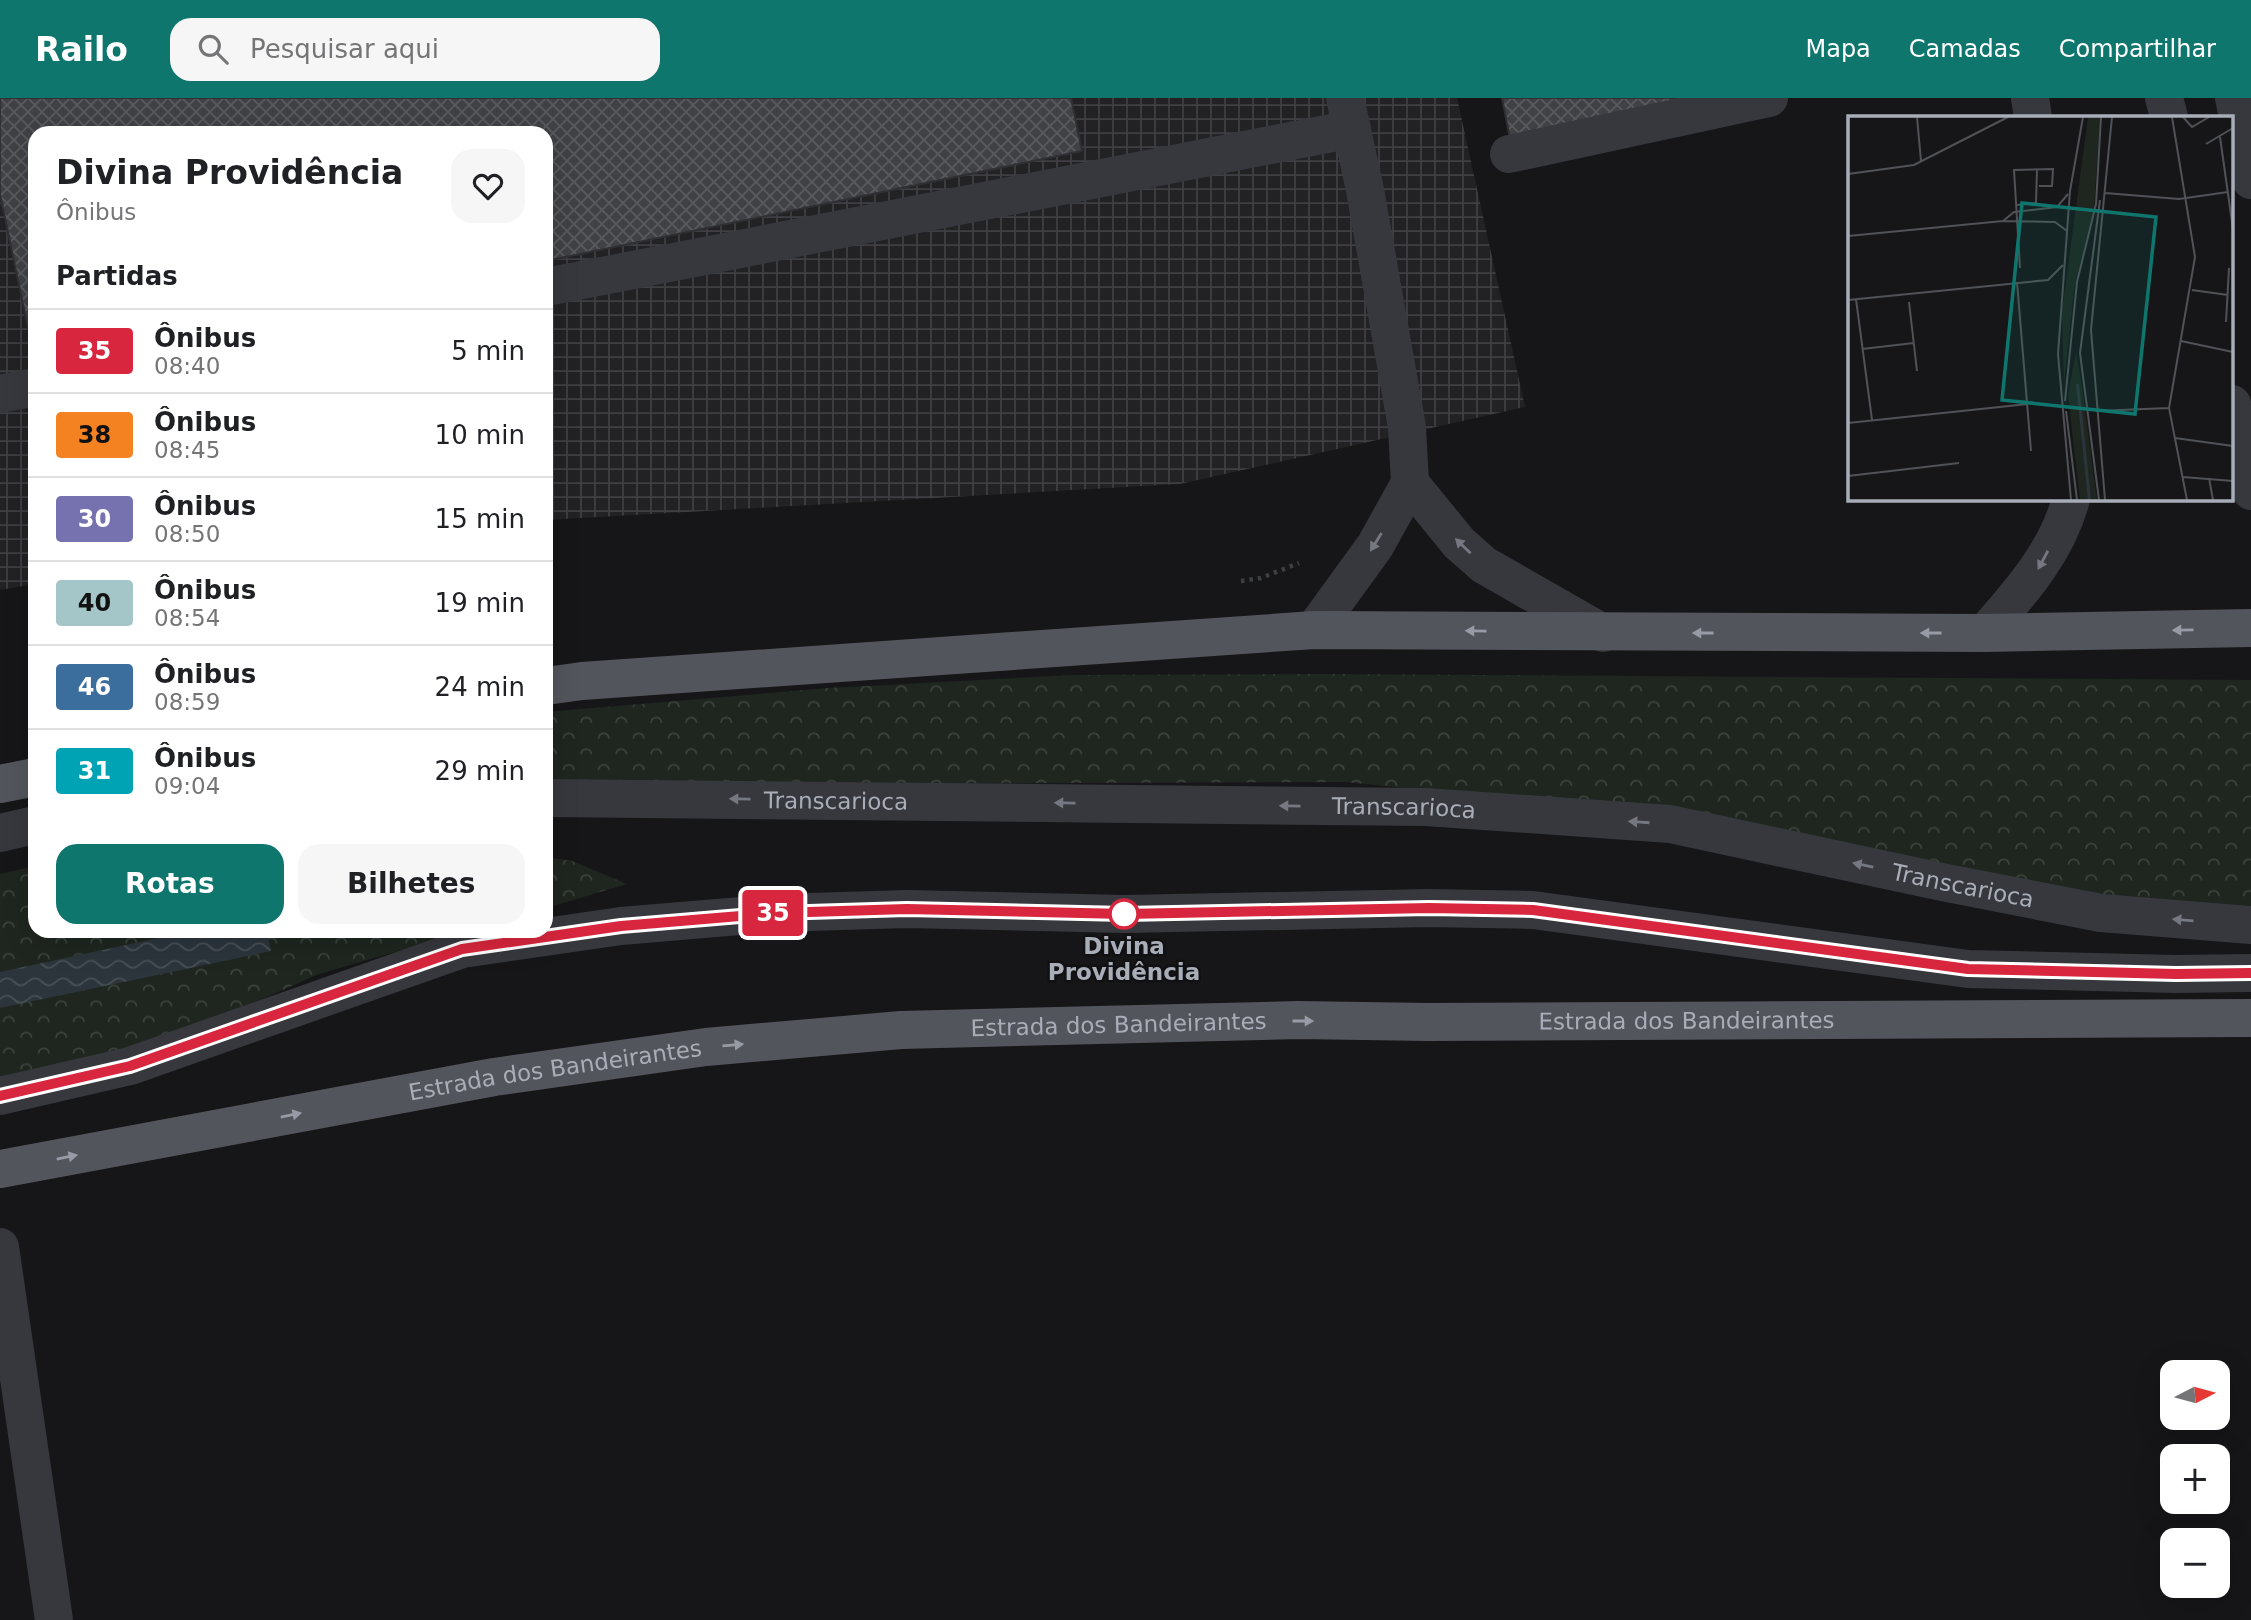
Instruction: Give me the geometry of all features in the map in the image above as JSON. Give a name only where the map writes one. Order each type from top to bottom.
[{"type":"main road","points":[[553,686],[595,680],[1314,630],[1986,633],[2251,628]]},
{"type":"main road","points":[[0,784],[28,778]]},
{"type":"main road","name":"Estrada dos Bandeirantes","points":[[0,1169],[494,1077],[706,1047],[901,1030],[1298,1020],[1429,1022],[2251,1018]]},
{"type":"street","points":[[1509,154],[1769,98]]},
{"type":"street","points":[[2030,98],[2033,116]]},
{"type":"street","points":[[2164,98],[2169,116]]},
{"type":"street","points":[[2234,98],[2251,180]]},
{"type":"street","points":[[553,285],[1348,114],[1408,427],[1410,483],[1375,546],[1314,630]]},
{"type":"street","points":[[0,394],[28,388]]},
{"type":"street","points":[[2234,413],[2251,491]]},
{"type":"street","points":[[1410,483],[1459,543],[1484,565],[1604,633]]},
{"type":"street","points":[[1986,633],[2034,577],[2065,520],[2071,500]]},
{"type":"street","name":"Transcarioca","points":[[553,798],[1426,807],[1657,823],[2101,913],[2251,925]]},
{"type":"street","points":[[0,833],[28,827]]},
{"type":"street","points":[[553,936],[621,926],[776,913],[907,909],[1125,914],[1429,908],[1533,910],[1968,969],[2251,973]]},
{"type":"street","points":[[0,1096],[130,1066],[462,949],[538,938]]},
{"type":"street","points":[[0,1247],[54,1620]]},
{"type":"path","points":[[1225,635],[1225,584],[1261,578],[1328,552],[1375,546]]},
{"type":"shaded area","points":[[0,98],[1457,98],[1525,407],[1180,484],[553,520],[553,126],[28,126],[28,585],[0,590]]},
{"type":"green space","points":[[1072,675],[2251,680],[2251,914],[2064,897],[1725,820],[1345,782],[553,785],[553,711],[828,688]]},
{"type":"green space","points":[[553,858],[572,861],[627,884],[553,906]]},
{"type":"green space","points":[[28,868],[28,938],[443,938],[319,974],[165,1042],[0,1088],[0,874]]},
{"type":"water","points":[[158,938],[268,938],[271,951],[0,1008],[0,972]]},
{"type":"building","points":[[0,98],[1071,98],[1082,151],[553,260],[553,126],[28,126],[28,328],[0,194]]},
{"type":"building","points":[[1502,98],[1686,98],[1510,139]]},
{"type":"bus line","name":"35","points":[[553,936],[621,926],[776,913],[907,909],[1125,914],[1429,908],[1533,910],[1968,969],[2251,973]]},
{"type":"bus line","name":"35","points":[[0,1096],[130,1066],[462,949],[538,938]]},
{"type":"place","name":"Divina Providência","points":[[1124,914]]}]
